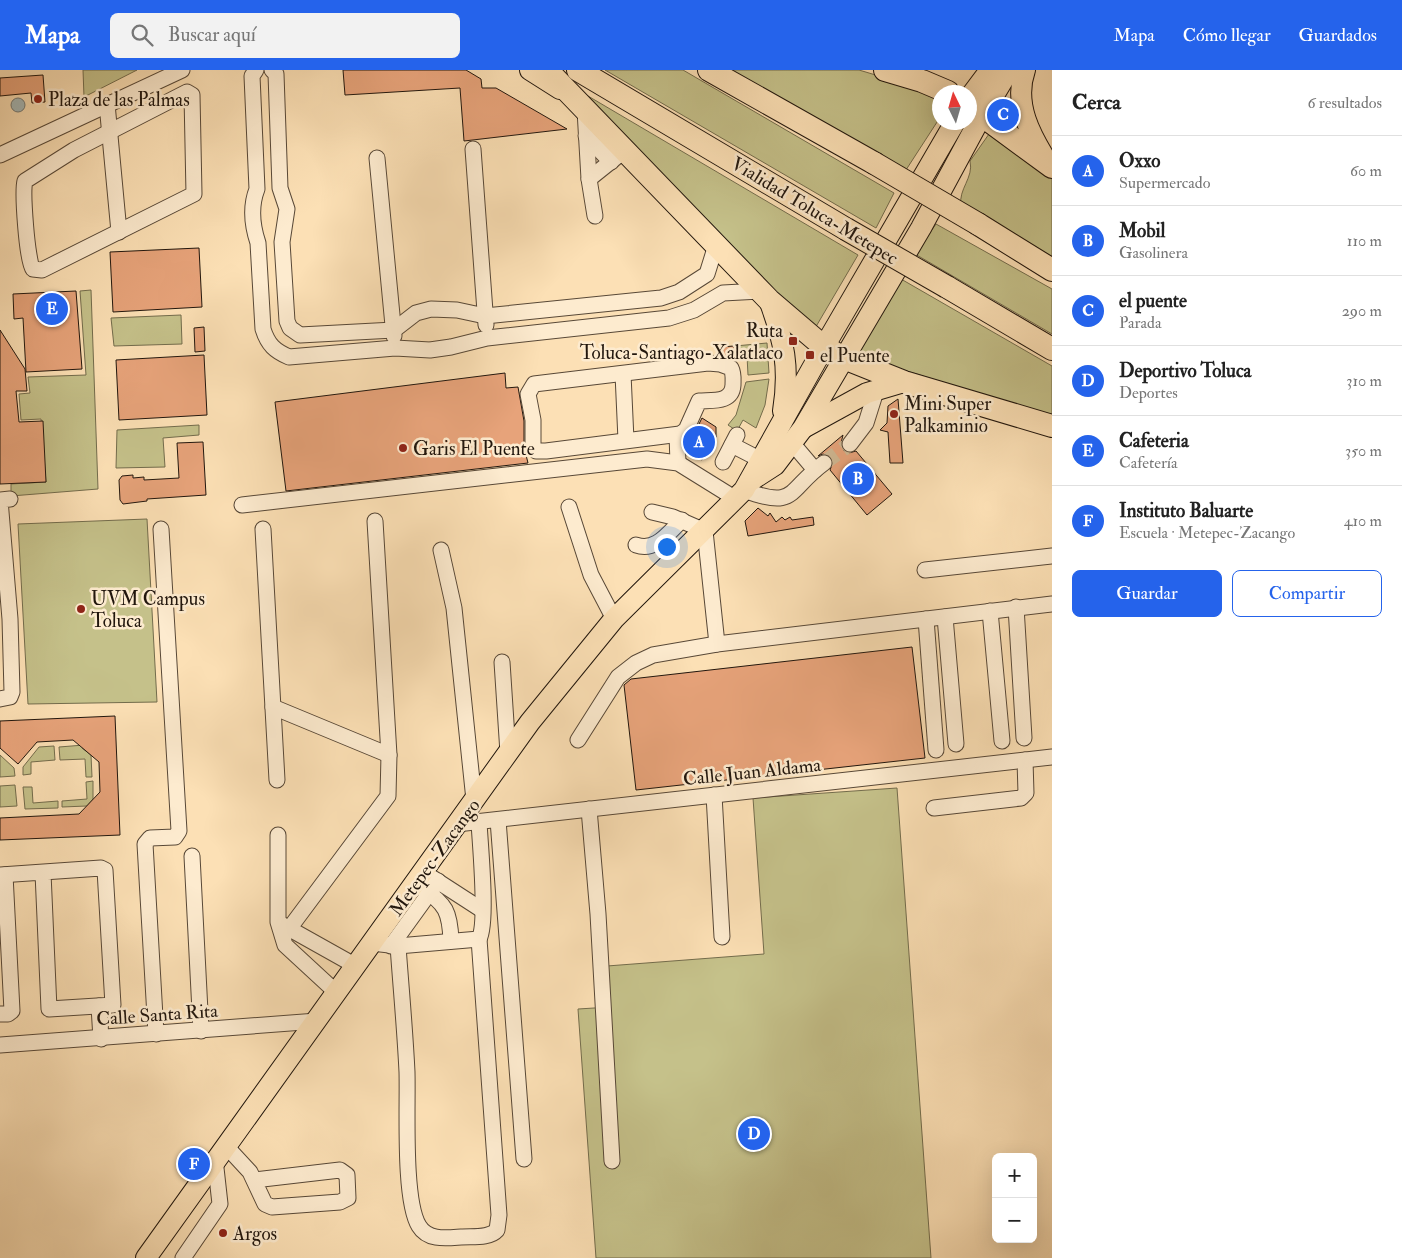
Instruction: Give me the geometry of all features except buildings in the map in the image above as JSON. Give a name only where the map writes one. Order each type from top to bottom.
[{"type":"highway","points":[[547,70],[580,104],[617,157],[716,245],[765,296],[824,347],[844,358],[904,382],[1052,426]]},
{"type":"highway","name":"Vialidad Toluca-Metepec","points":[[578,70],[1052,349]]},
{"type":"highway","points":[[709,70],[874,163],[1052,270]]},
{"type":"highway","points":[[892,70],[932,85]]},
{"type":"highway","points":[[977,108],[1050,165]]},
{"type":"main road","points":[[530,70],[580,104]]},
{"type":"main road","points":[[977,99],[990,70]]},
{"type":"main road","points":[[977,103],[1009,70]]},
{"type":"main road","points":[[1025,70],[1021,91],[1023,108],[1032,136],[1050,165]]},
{"type":"main road","name":"Metepec-Zacango","points":[[744,490],[824,347],[950,130]]},
{"type":"main road","name":"Metepec-Zacango","points":[[146,1258],[220,1152],[317,1022],[356,966],[387,945],[426,882],[458,824],[530,722],[614,619],[705,531],[744,490],[775,465],[798,436],[920,228],[963,130]]},
{"type":"main road","points":[[765,296],[785,348],[786,392],[782,421]]},
{"type":"main road","points":[[798,436],[877,388],[904,382]]},
{"type":"street","points":[[0,155],[182,70]]},
{"type":"street","points":[[256,70],[252,76],[257,189],[252,206],[254,232],[258,243],[263,329],[267,341],[276,351],[289,358],[395,348],[430,350],[488,338],[669,318],[694,310],[723,293],[765,296]]},
{"type":"street","points":[[272,70],[276,74],[280,188],[287,209],[282,242],[287,321],[295,332],[305,336],[394,330],[416,313],[431,309],[457,310],[485,316],[661,298],[680,292],[707,274],[716,245]]},
{"type":"street","points":[[187,92],[192,95],[194,194],[42,270],[33,269],[29,264],[25,181],[74,150],[110,131],[187,92]]},
{"type":"street","points":[[106,104],[119,232]]},
{"type":"street","points":[[580,104],[586,136],[594,216]]},
{"type":"street","points":[[586,136],[617,157],[589,179]]},
{"type":"street","points":[[473,149],[488,338]]},
{"type":"street","points":[[377,158],[395,348]]},
{"type":"street","points":[[257,189],[280,188]]},
{"type":"street","points":[[258,243],[282,242]]},
{"type":"street","points":[[707,274],[723,293]]},
{"type":"street","points":[[680,292],[694,310]]},
{"type":"street","points":[[708,363],[720,364],[731,368],[733,388],[730,395],[722,399],[699,401],[686,430],[672,435],[546,452],[536,451],[533,447],[533,420],[528,394],[534,384],[708,363]]},
{"type":"street","points":[[623,374],[626,440]]},
{"type":"street","points":[[850,444],[866,423],[877,388]]},
{"type":"street","points":[[672,435],[673,462]]},
{"type":"street","points":[[242,505],[636,460],[673,462],[767,499],[787,497],[819,467],[798,436]]},
{"type":"street","points":[[724,462],[735,440],[762,460]]},
{"type":"street","points":[[0,698],[10,697],[6,680],[10,619],[3,566],[0,500],[10,499]]},
{"type":"street","points":[[569,507],[591,575],[614,619]]},
{"type":"street","points":[[652,512],[682,520],[705,531],[717,644]]},
{"type":"street","points":[[636,545],[645,548],[655,545],[682,520]]},
{"type":"street","points":[[283,929],[386,801],[390,789],[375,522]]},
{"type":"street","points":[[156,1034],[145,844],[150,838],[175,837],[178,831],[161,529]]},
{"type":"street","points":[[262,529],[277,780]]},
{"type":"street","points":[[442,550],[454,608],[474,800]]},
{"type":"street","points":[[925,570],[1052,556]]},
{"type":"street","points":[[578,740],[613,683],[636,663],[652,655],[717,644],[1016,607],[1052,609]]},
{"type":"street","points":[[1016,607],[1024,738]]},
{"type":"street","points":[[990,611],[1002,741]]},
{"type":"street","points":[[945,617],[956,744]]},
{"type":"street","points":[[0,640],[10,619]]},
{"type":"street","points":[[926,619],[936,750]]},
{"type":"street","points":[[502,662],[508,753]]},
{"type":"street","points":[[273,707],[389,755]]},
{"type":"street","name":"Calle Juan Aldama","points":[[458,824],[1052,757]]},
{"type":"street","points":[[934,808],[1021,798],[1026,792],[1025,760]]},
{"type":"street","points":[[714,795],[722,937]]},
{"type":"street","points":[[589,809],[598,914],[612,1162]]},
{"type":"street","points":[[498,820],[524,1158]]},
{"type":"street","points":[[479,822],[482,910],[482,930],[479,939],[499,1215],[497,1230],[488,1236],[438,1238],[426,1234],[419,1226],[413,1208],[410,1187],[407,1070],[387,945],[479,939]]},
{"type":"street","points":[[278,835],[285,945],[337,993]]},
{"type":"street","points":[[192,856],[201,1031]]},
{"type":"street","points":[[0,1014],[8,1014],[12,1011],[2,875],[101,868],[107,872],[113,1005],[49,1008],[43,873]]},
{"type":"street","points":[[426,882],[482,910]]},
{"type":"street","points":[[426,882],[446,910],[450,925],[451,941]]},
{"type":"street","points":[[283,929],[316,943],[356,966]]},
{"type":"street","points":[[305,963],[316,943]]},
{"type":"street","points":[[99,1006],[101,1039]]},
{"type":"street","name":"Calle Santa Rita","points":[[0,1045],[317,1022]]},
{"type":"street","points":[[220,1152],[250,1172],[262,1200],[272,1207],[340,1202],[348,1198],[347,1176],[340,1170],[254,1180]]},
{"type":"street","points":[[183,1258],[220,1204],[220,1152]]},
{"type":"shaded area","points":[[83,70],[137,70],[84,97]]},
{"type":"shaded area","points":[[605,70],[683,70],[894,193],[876,228]]},
{"type":"shaded area","points":[[726,70],[859,70],[932,94],[932,130],[904,173]]},
{"type":"shaded area","points":[[571,86],[858,255],[814,330]]},
{"type":"shaded area","points":[[15,98],[21,98],[25,105],[21,112],[15,112],[11,108],[11,102]]},
{"type":"shaded area","points":[[989,134],[1026,157],[1052,178],[1052,260],[961,206],[962,194],[970,173],[970,161]]},
{"type":"shaded area","points":[[936,224],[1052,289],[1052,334],[915,254]]},
{"type":"shaded area","points":[[901,279],[1052,366],[1052,416],[868,359],[855,348]]},
{"type":"shaded area","points":[[91,290],[98,489],[11,496],[11,484],[46,482],[41,419],[21,420],[19,394],[30,393],[28,377],[86,375],[80,291]]},
{"type":"shaded area","points":[[181,315],[182,344],[114,346],[111,318]]},
{"type":"shaded area","points":[[767,343],[769,373],[748,375],[747,356],[739,357],[736,360],[735,346]]},
{"type":"shaded area","points":[[769,379],[765,405],[756,428],[743,420],[737,431],[728,425],[736,415],[746,382]]},
{"type":"shaded area","points":[[199,425],[199,435],[163,438],[165,467],[116,468],[117,430]]},
{"type":"shaded area","points":[[147,519],[157,702],[28,704],[18,524]]},
{"type":"shaded area","points":[[84,745],[82,748],[91,755],[92,777],[86,777],[85,759],[60,760],[59,747]]},
{"type":"shaded area","points":[[54,746],[55,760],[31,762],[31,774],[23,775],[23,767],[39,747]]},
{"type":"shaded area","points":[[0,755],[14,768],[15,776],[0,777]]},
{"type":"shaded area","points":[[93,781],[93,799],[87,806],[62,807],[62,801],[87,799],[86,782]]},
{"type":"shaded area","points":[[15,785],[17,806],[0,807],[0,786]]},
{"type":"shaded area","points":[[23,787],[32,787],[33,803],[58,801],[58,808],[25,809]]},
{"type":"shaded area","points":[[897,788],[931,1258],[596,1258],[578,1009],[610,1007],[607,966],[764,954],[753,798]]},
{"type":"tunnel","points":[[824,463],[850,444]]},
{"type":"place","name":"Plaza de las Palmas","points":[[38,99]]},
{"type":"place","name":"el puente","points":[[1003,115]]},
{"type":"place","name":"Cafeteria","points":[[52,309]]},
{"type":"place","name":"Ruta Toluca-Santiago-Xalatlaco","points":[[793,341]]},
{"type":"place","name":"el Puente","points":[[810,355]]},
{"type":"place","name":"Mini Super Palkaminio","points":[[894,414]]},
{"type":"place","name":"Oxxo","points":[[699,442]]},
{"type":"place","name":"Garis El Puente","points":[[403,448]]},
{"type":"place","name":"Mobil","points":[[858,479]]},
{"type":"place","name":"UVM Campus Toluca","points":[[81,609]]},
{"type":"place","name":"Deportivo Toluca","points":[[754,1134]]},
{"type":"place","name":"Instituto Baluarte","points":[[194,1164]]},
{"type":"place","name":"Argos","points":[[223,1233]]}]
